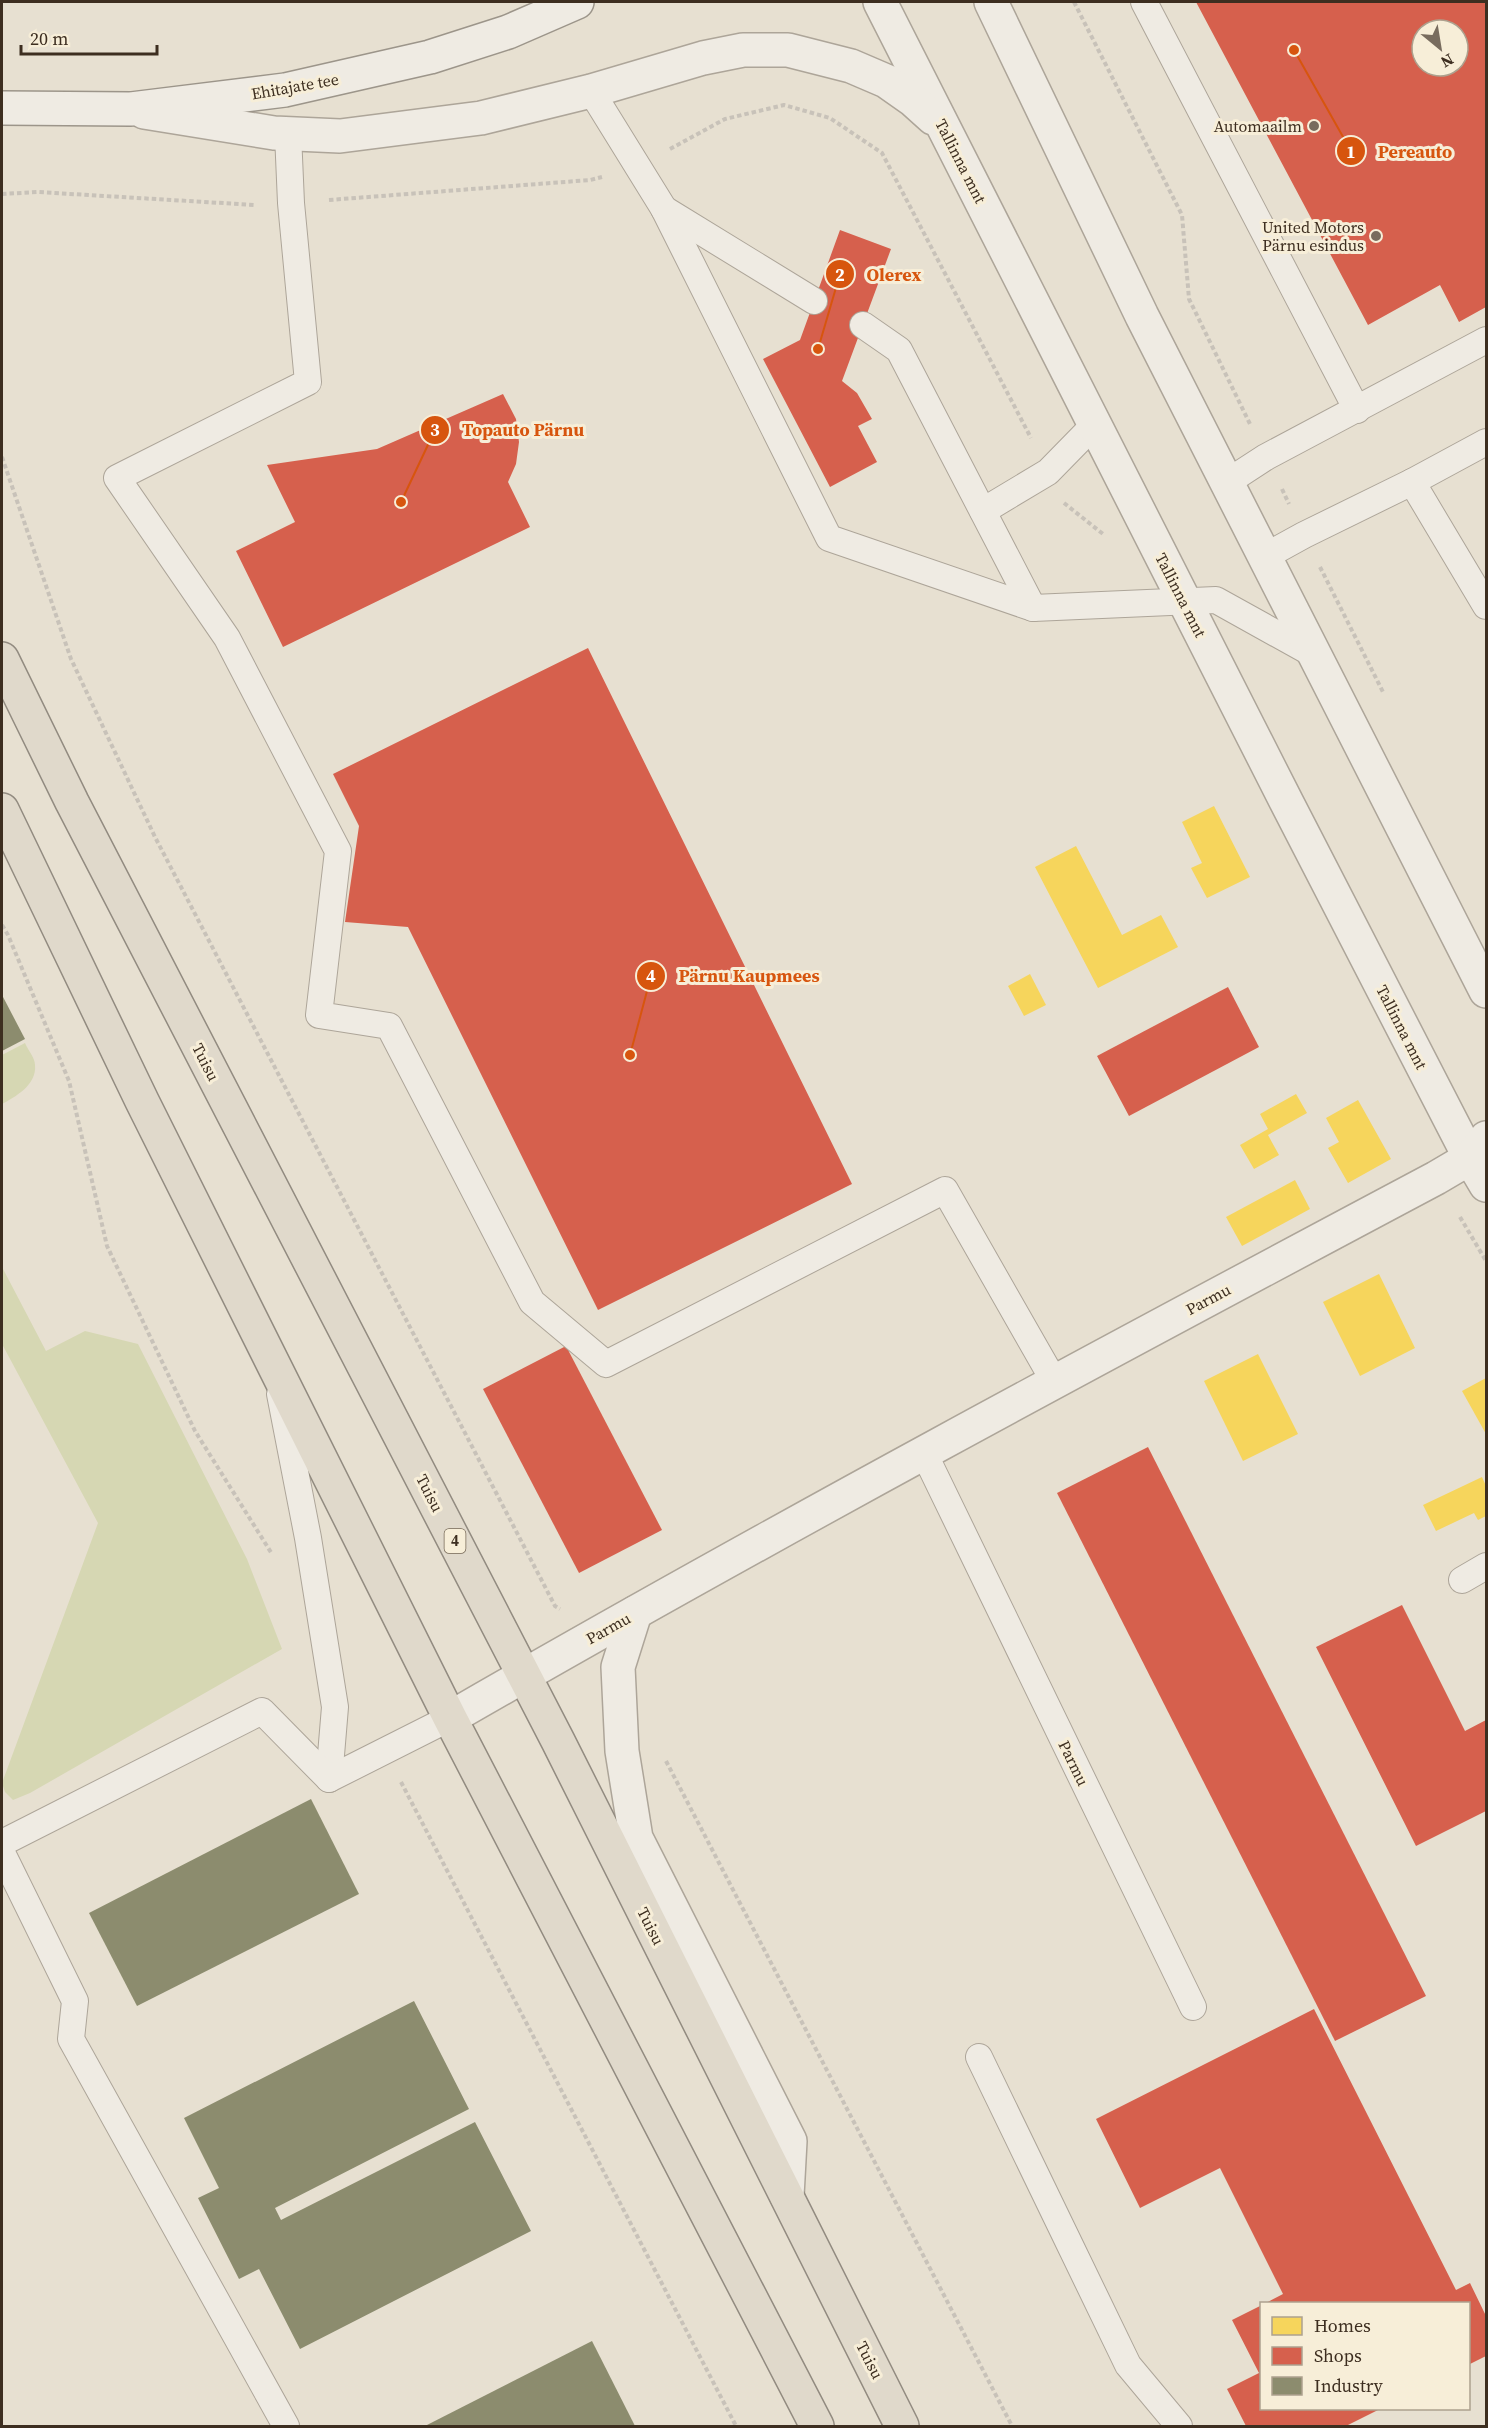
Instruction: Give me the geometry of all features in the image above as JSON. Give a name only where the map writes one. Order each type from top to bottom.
[{"type":"highway","name":"Tuisu","points":[[2,659],[77,813],[525,1675],[902,2427]]},
{"type":"highway","points":[[2,810],[276,1373],[450,1718],[817,2427]]},
{"type":"street","name":"Ehitajate tee","points":[[2,108],[131,109],[285,90],[430,57],[508,32],[577,2]]},
{"type":"street","name":"Tallinna mnt","points":[[880,2],[1184,602],[1482,1160]]},
{"type":"street","points":[[991,2],[1142,316],[1486,991]]},
{"type":"street","points":[[131,109],[288,134],[340,136],[481,118],[591,91],[703,58],[742,50],[788,50],[851,66],[886,81],[913,100],[943,127]]},
{"type":"street","name":"Parmu","points":[[450,1718],[1054,1381],[1436,1178],[1482,1160]]},
{"type":"street","points":[[636,1613],[618,1667],[622,1751],[636,1838],[790,2141],[788,2196]]},
{"type":"lane","points":[[1144,2],[1357,410]]},
{"type":"lane","points":[[591,91],[664,209],[828,538],[1034,608],[1216,600],[1315,655]]},
{"type":"lane","points":[[288,134],[291,203],[308,382],[117,478],[227,638],[338,851],[319,1015],[389,1026],[532,1302],[606,1364],[945,1190],[1054,1381]]},
{"type":"lane","points":[[664,209],[814,301]]},
{"type":"lane","points":[[863,325],[898,350],[1034,608]]},
{"type":"lane","points":[[1226,483],[1266,457],[1486,340]]},
{"type":"lane","points":[[983,511],[1048,472],[1095,424]]},
{"type":"lane","points":[[1264,557],[1486,442]]},
{"type":"lane","points":[[1412,482],[1486,606]]},
{"type":"lane","points":[[276,1373],[308,1538],[335,1707],[329,1779]]},
{"type":"lane","name":"Parmu","points":[[924,1453],[1193,2007]]},
{"type":"lane","points":[[1462,1580],[1486,1566]]},
{"type":"lane","points":[[2,1842],[262,1711],[329,1779]]},
{"type":"lane","points":[[329,1779],[450,1718]]},
{"type":"lane","points":[[2,1853],[75,2001],[71,2039],[286,2427]]},
{"type":"lane","points":[[979,2057],[1128,2366],[1179,2427]]},
{"type":"path","points":[[784,105],[785,94]]},
{"type":"path","points":[[2,194],[38,192],[263,206],[590,180],[638,167],[725,118],[784,105],[830,118],[882,153],[1062,501],[1105,536]]},
{"type":"path","points":[[2,457],[71,659],[155,837],[555,1606],[600,1633]]},
{"type":"path","points":[[1436,1178],[1486,1261]]},
{"type":"path","points":[[661,1751],[1011,2427]]},
{"type":"green space","points":[[25,1043],[35,1062],[33,1079],[13,1098],[2,1104],[2,1055]]},
{"type":"green space","points":[[2,1267],[46,1351],[85,1331],[138,1344],[247,1559],[282,1649],[30,1793],[13,1800],[5,1792],[2,1783],[98,1523],[2,1344]]},
{"type":"building: Homes","points":[[1214,806],[1250,877],[1207,898],[1191,868],[1202,863],[1182,822]]},
{"type":"building: Homes","points":[[1076,846],[1122,935],[1161,915],[1178,947],[1098,988],[1035,867]]},
{"type":"building: Homes","points":[[1030,974],[1046,1005],[1024,1016],[1008,986]]},
{"type":"building: Homes","points":[[1296,1094],[1307,1113],[1268,1135],[1279,1155],[1254,1169],[1240,1145],[1268,1129],[1260,1114]]},
{"type":"building: Homes","points":[[1358,1100],[1391,1159],[1348,1183],[1328,1148],[1339,1142],[1326,1118]]},
{"type":"building: Homes","points":[[1295,1180],[1310,1209],[1242,1246],[1226,1217]]},
{"type":"building: Homes","points":[[1379,1274],[1415,1348],[1360,1376],[1323,1302]]},
{"type":"building: Homes","points":[[1258,1354],[1298,1434],[1243,1461],[1204,1381]]},
{"type":"building: Homes","points":[[1486,1378],[1486,1434],[1462,1391]]},
{"type":"building: Homes","points":[[1482,1477],[1486,1486],[1486,1516],[1478,1520],[1474,1513],[1436,1531],[1423,1505]]},
{"type":"building: Shops","points":[[1196,2],[1486,2],[1486,307],[1459,322],[1440,285],[1368,325]]},
{"type":"building: Shops","points":[[840,230],[891,249],[842,381],[857,393],[872,419],[858,426],[877,462],[830,487],[763,359],[800,340]]},
{"type":"building: Shops","points":[[503,394],[516,419],[519,442],[516,464],[508,482],[530,527],[283,647],[236,551],[295,522],[267,465],[377,449]]},
{"type":"building: Shops","points":[[588,648],[852,1184],[598,1310],[408,927],[345,922],[359,826],[333,774]]},
{"type":"building: Shops","points":[[1228,987],[1259,1047],[1129,1116],[1097,1056]]},
{"type":"building: Shops","points":[[566,1346],[662,1530],[579,1573],[483,1389]]},
{"type":"building: Shops","points":[[1148,1447],[1426,1996],[1335,2041],[1057,1493]]},
{"type":"building: Shops","points":[[1402,1605],[1465,1731],[1486,1720],[1486,1811],[1416,1846],[1316,1647]]},
{"type":"building: Shops","points":[[1314,2009],[1456,2290],[1470,2283],[1486,2316],[1486,2356],[1470,2364],[1470,2302],[1268,2302],[1283,2294],[1220,2168],[1140,2208],[1096,2119]]},
{"type":"building: Shops","points":[[1260,2306],[1260,2410],[1378,2410],[1346,2426],[1246,2426],[1227,2389],[1259,2373],[1232,2320]]},
{"type":"building: Industry","points":[[2,995],[25,1039],[2,1051]]},
{"type":"building: Industry","points":[[311,1799],[359,1894],[137,2006],[89,1913]]},
{"type":"building: Industry","points":[[414,2001],[469,2109],[275,2208],[281,2220],[475,2122],[531,2231],[300,2349],[259,2269],[239,2279],[198,2198],[219,2188],[184,2118]]},
{"type":"building: Industry","points":[[592,2341],[635,2426],[425,2426]]},
{"type":"place","name":"Pereauto","points":[[1294,50]]},
{"type":"place","name":"Automaailm","points":[[1314,126]]},
{"type":"place","name":"United Motors Pärnu esindus","points":[[1376,236]]},
{"type":"place","name":"Olerex","points":[[818,349]]},
{"type":"place","name":"Topauto Pärnu","points":[[401,502]]},
{"type":"place","name":"Pärnu Kaupmees","points":[[630,1055]]}]
